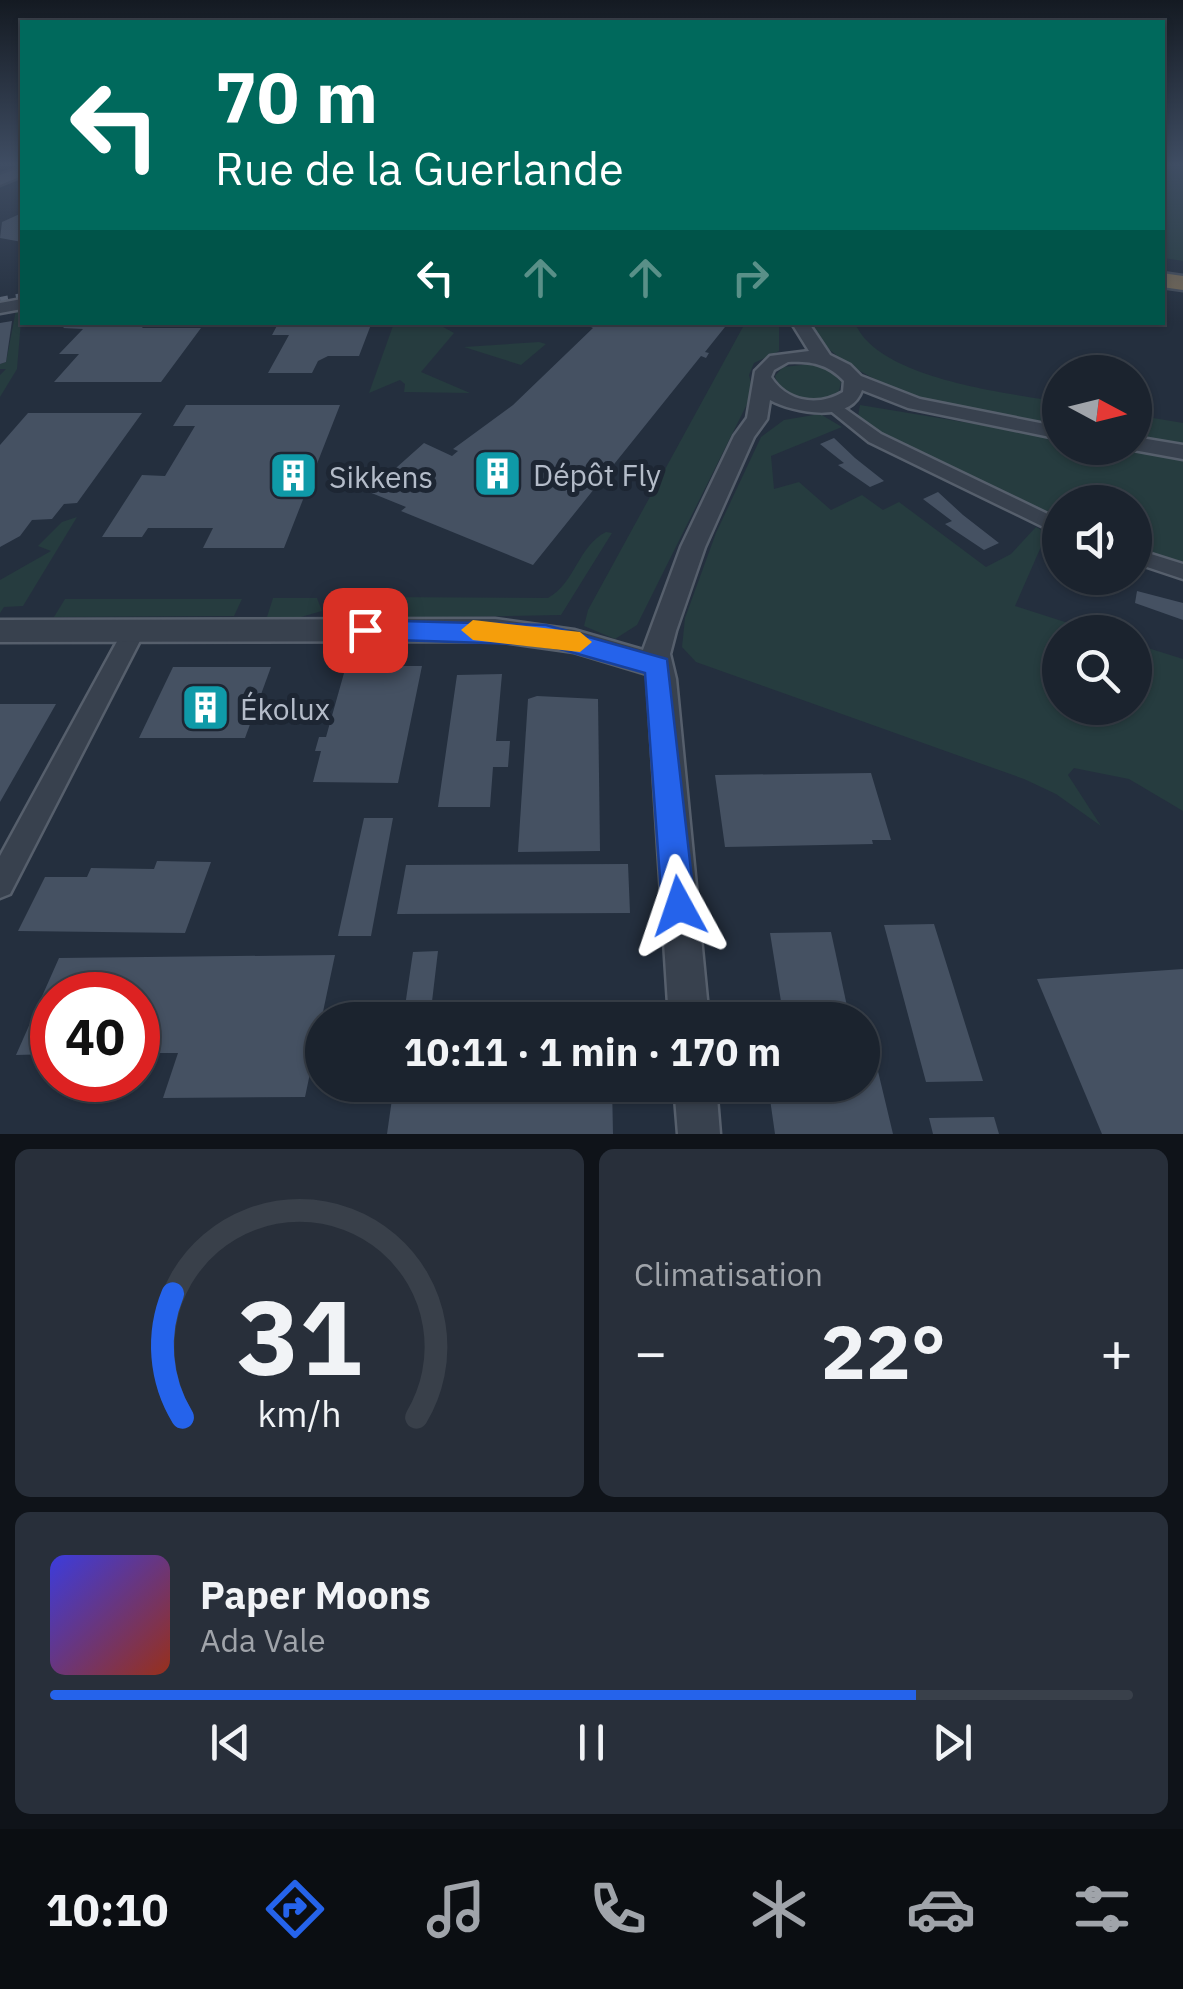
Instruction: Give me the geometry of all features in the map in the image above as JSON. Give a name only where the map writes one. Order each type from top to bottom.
[{"type":"street","points":[[787,357],[790,325]]},
{"type":"street","points":[[800,325],[823,359]]},
{"type":"street","points":[[687,1002],[658,666],[662,631],[693,547],[744,436],[757,419],[766,367],[787,357],[823,359],[841,366],[845,395],[875,438],[1042,519]]},
{"type":"street","points":[[764,382],[777,396],[803,405]]},
{"type":"street","points":[[757,419],[845,395],[915,404],[1042,429]]},
{"type":"street","points":[[1152,447],[1183,452]]},
{"type":"street","points":[[1152,562],[1183,572]]},
{"type":"street","points":[[0,631],[495,630],[574,640],[658,666]]},
{"type":"street","points":[[0,884],[134,631]]},
{"type":"street","points":[[696,1102],[699,1134]]},
{"type":"green space","points":[[1165,217],[1183,217],[1183,261],[1165,258]]},
{"type":"green space","points":[[20,309],[21,325],[17,369],[0,397],[0,375],[6,369],[0,369],[0,364],[6,362],[16,310]]},
{"type":"green space","points":[[393,325],[440,325],[454,333],[421,372],[470,393],[404,392],[405,384],[400,380],[369,393]]},
{"type":"green space","points":[[744,325],[779,325],[779,351],[754,363],[749,375],[753,392],[637,625],[615,639],[584,626],[588,610]]},
{"type":"green space","points":[[805,325],[856,325],[868,342],[889,358],[916,370],[978,388],[1042,399],[1042,425],[921,397],[857,369]]},
{"type":"green space","points":[[546,344],[521,365],[464,347]]},
{"type":"green space","points":[[811,364],[833,372],[841,382],[839,391],[822,398],[802,398],[779,385],[775,376],[783,367]]},
{"type":"green space","points":[[860,405],[1042,435],[1042,465],[1152,465],[1152,452],[1183,456],[1183,564],[1152,554],[1152,485],[1042,485],[1042,512],[873,429],[858,416]]},
{"type":"green space","points":[[820,414],[842,427],[771,456],[774,489],[799,482],[831,510],[862,495],[883,510],[899,502],[986,567],[1011,554],[1036,527],[1042,530],[1042,544],[1015,606],[1043,615],[1042,725],[1152,725],[1152,649],[1183,659],[1183,811],[1129,779],[1074,768],[1068,775],[1101,826],[1056,794],[1024,779],[696,662],[682,647],[685,618],[716,533],[761,437],[784,420]]},
{"type":"green space","points":[[1152,418],[1183,423],[1183,447],[1152,442]]},
{"type":"green space","points":[[77,517],[23,606],[4,607],[0,613],[0,580],[51,551],[38,546],[62,522]]},
{"type":"green space","points":[[606,532],[612,533],[561,615],[355,619],[375,597],[548,598],[565,583],[589,546]]},
{"type":"green space","points":[[273,598],[317,598],[322,611],[301,617],[267,617]]},
{"type":"green space","points":[[65,599],[242,599],[234,616],[54,617]]},
{"type":"building","points":[[20,217],[20,242],[0,238],[2,222]]},
{"type":"building","points":[[12,321],[6,362],[0,364],[0,323]]},
{"type":"building","points":[[277,325],[371,325],[359,356],[328,356],[318,361],[312,373],[268,373],[289,335],[272,335]]},
{"type":"building","points":[[587,325],[727,325],[705,352],[709,353],[706,358],[701,356],[533,565],[401,511],[406,507],[369,492],[424,443],[452,456],[458,451],[453,449],[513,405],[593,328]]},
{"type":"building","points":[[63,328],[201,328],[161,382],[54,382],[79,354],[59,354],[83,329]]},
{"type":"building","points":[[186,405],[340,405],[284,548],[203,548],[213,528],[148,528],[142,537],[102,537],[142,475],[165,476],[195,426],[173,426]]},
{"type":"building","points":[[28,413],[142,413],[77,503],[64,504],[52,519],[32,520],[20,536],[0,547],[0,445]]},
{"type":"building","points":[[834,438],[884,481],[870,487],[838,465],[844,463],[820,444]]},
{"type":"building","points":[[938,492],[999,543],[984,550],[945,524],[952,521],[923,499]]},
{"type":"building","points":[[1136,595],[1152,595],[1183,603],[1183,620],[1135,603]]},
{"type":"building","points":[[346,666],[422,666],[398,783],[313,782],[321,751],[315,751],[319,737],[326,737]]},
{"type":"building","name":"Ékolux","points":[[173,667],[271,667],[245,738],[139,738]]},
{"type":"building","points":[[502,674],[496,741],[510,741],[508,767],[493,767],[490,807],[438,807],[457,675]]},
{"type":"building","points":[[528,699],[598,699],[600,851],[518,852]]},
{"type":"building","points":[[0,704],[56,704],[0,802]]},
{"type":"building","points":[[871,773],[891,840],[872,840],[873,844],[725,847],[715,775]]},
{"type":"building","points":[[364,818],[393,818],[371,936],[338,936]]},
{"type":"building","points":[[157,861],[211,862],[185,933],[18,931],[45,877],[87,877],[91,868],[154,869]]},
{"type":"building","points":[[628,864],[630,913],[397,914],[406,865]]},
{"type":"building","points":[[934,924],[983,1081],[926,1082],[884,925]]},
{"type":"building","points":[[831,932],[846,1002],[781,1002],[770,933]]},
{"type":"building","points":[[438,951],[432,1002],[406,1002],[413,952]]},
{"type":"building","points":[[335,955],[325,1002],[305,1002],[305,1097],[163,1098],[178,1053],[160,1053],[160,972],[53,972],[59,958]]},
{"type":"building","points":[[1183,969],[1183,1134],[1102,1134],[1037,979]]},
{"type":"building","points":[[30,1023],[30,1055],[16,1055]]},
{"type":"building","points":[[880,1080],[893,1134],[775,1134],[770,1102],[880,1102]]},
{"type":"building","points":[[392,1102],[612,1102],[613,1134],[387,1134]]},
{"type":"building","points":[[994,1117],[999,1134],[933,1134],[929,1118]]},
{"type":"railway","points":[[0,299],[20,295]]},
{"type":"slow traffic","points":[[473,630],[546,635],[580,642]]},
{"type":"place","name":"Dépôt Fly","points":[[498,474]]},
{"type":"place","name":"Sikkens","points":[[294,476]]},
{"type":"place","name":"Ékolux","points":[[205,708]]},
{"type":"route","points":[[365,630],[495,630],[546,635],[658,666],[679,906]]}]
